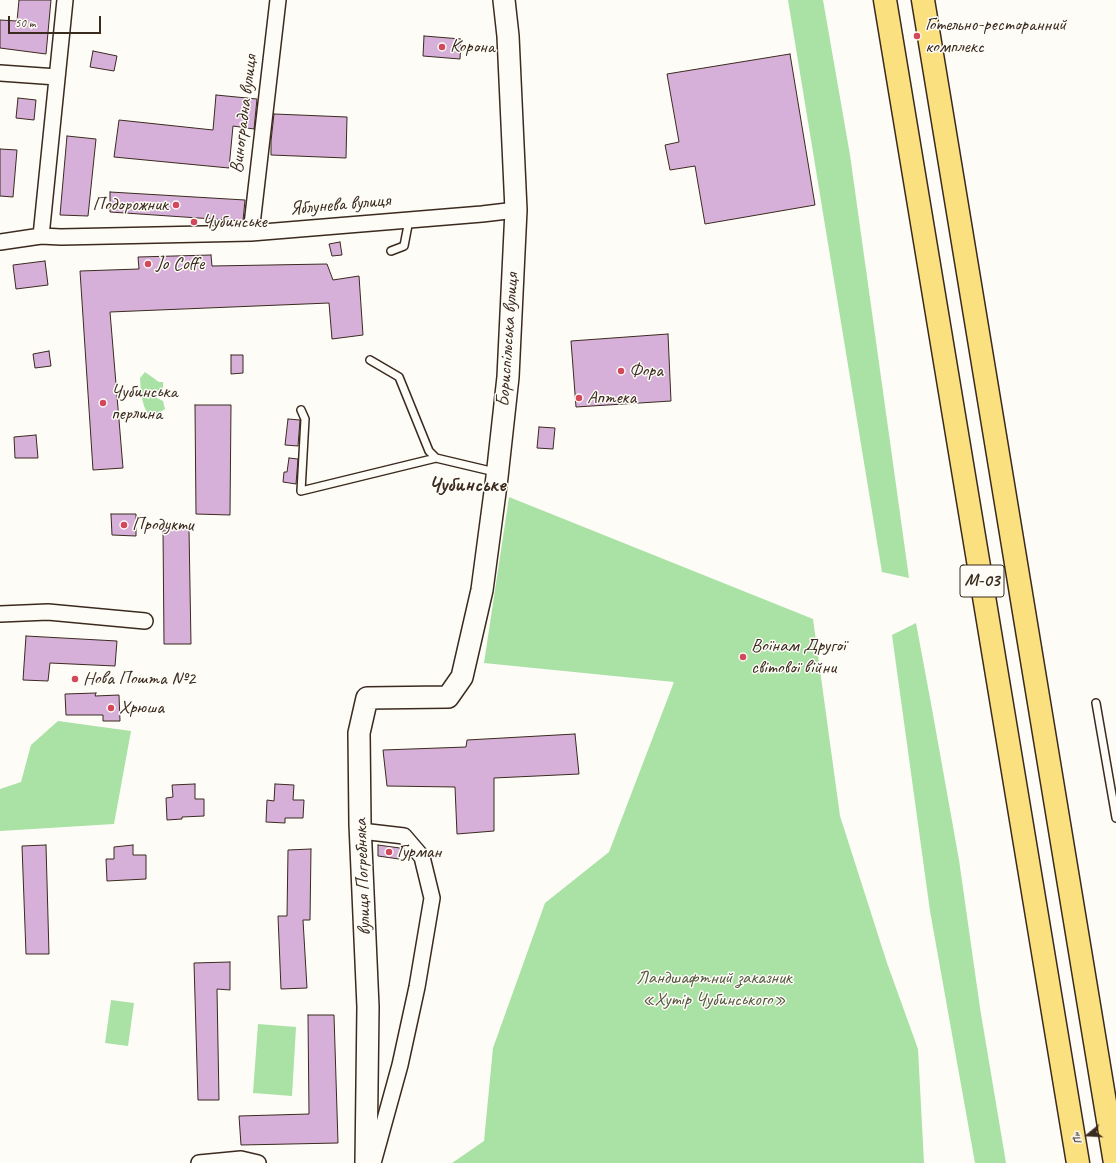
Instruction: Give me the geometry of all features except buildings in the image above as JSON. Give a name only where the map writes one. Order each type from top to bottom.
[{"type":"highway","name":"М-03","points":[[885,0],[1078,1163]]},
{"type":"highway","name":"М-03","points":[[923,0],[1112,1121],[1115,1163]]},
{"type":"street","points":[[41,236],[65,0]]},
{"type":"street","name":"Виноградна вулиця","points":[[251,233],[278,0]]},
{"type":"street","name":"Бориспільська вулиця","points":[[462,677],[482,590],[508,377],[516,210],[508,36],[504,0]]},
{"type":"street","points":[[0,73],[56,77]]},
{"type":"street","name":"Яблунева вулиця","points":[[0,242],[41,236],[61,237],[251,233],[516,210]]},
{"type":"street","points":[[0,614],[48,612],[145,621]]},
{"type":"street","name":"вулиця Погребняка","points":[[366,1163],[368,1007],[361,831],[359,732],[367,698],[448,697],[462,677]]},
{"type":"street","points":[[361,831],[404,836],[422,857],[432,898],[417,987],[400,1065],[373,1163]]},
{"type":"street","points":[[199,1163],[240,1159],[258,1163]]},
{"type":"lane","points":[[391,251],[404,246],[409,220]]},
{"type":"lane","points":[[370,360],[399,376],[429,451],[436,458]]},
{"type":"lane","points":[[301,410],[306,419],[301,491],[436,458],[497,472]]},
{"type":"lane","points":[[1096,703],[1116,818]]},
{"type":"green space","points":[[788,0],[823,0],[850,155],[909,578],[882,572]]},
{"type":"green space","points":[[145,372],[159,382],[163,382],[163,388],[158,393],[157,398],[163,401],[165,409],[153,417],[148,414],[141,394],[140,378]]},
{"type":"green space","name":"Ландшафтний заказник «Хутір Чубинського»","points":[[509,497],[813,619],[840,816],[887,963],[918,1049],[924,1163],[452,1163],[484,1141],[493,1048],[545,903],[609,852],[674,682],[484,663]]},
{"type":"green space","points":[[916,623],[959,860],[980,1008],[1006,1163],[975,1163],[930,911],[892,635]]},
{"type":"green space","points":[[58,721],[131,731],[114,824],[0,831],[0,789],[21,782],[31,745]]},
{"type":"green space","points":[[111,1000],[134,1003],[128,1046],[105,1043]]},
{"type":"green space","points":[[258,1024],[296,1027],[292,1096],[253,1093]]},
{"type":"place","name":"Готельно-ресторанний комплекс","points":[[917,36]]},
{"type":"place","name":"Корона","points":[[442,47]]},
{"type":"place","name":"Подорожник","points":[[176,205]]},
{"type":"place","name":"Чубинське","points":[[194,222]]},
{"type":"place","name":"Jo Coffe","points":[[148,264]]},
{"type":"place","name":"Фора","points":[[621,371]]},
{"type":"place","name":"Аптека","points":[[579,398]]},
{"type":"place","name":"Чубинська перлина","points":[[103,403]]},
{"type":"place","name":"Продукти","points":[[124,525]]},
{"type":"place","name":"Воїнам Другої світової війни","points":[[743,657]]},
{"type":"place","name":"Нова Пошта №2","points":[[75,679]]},
{"type":"place","name":"Хрюша","points":[[111,708]]},
{"type":"place","name":"Гурман","points":[[389,852]]},
{"type":"district","name":"Чубинське","points":[[467,485]]}]
